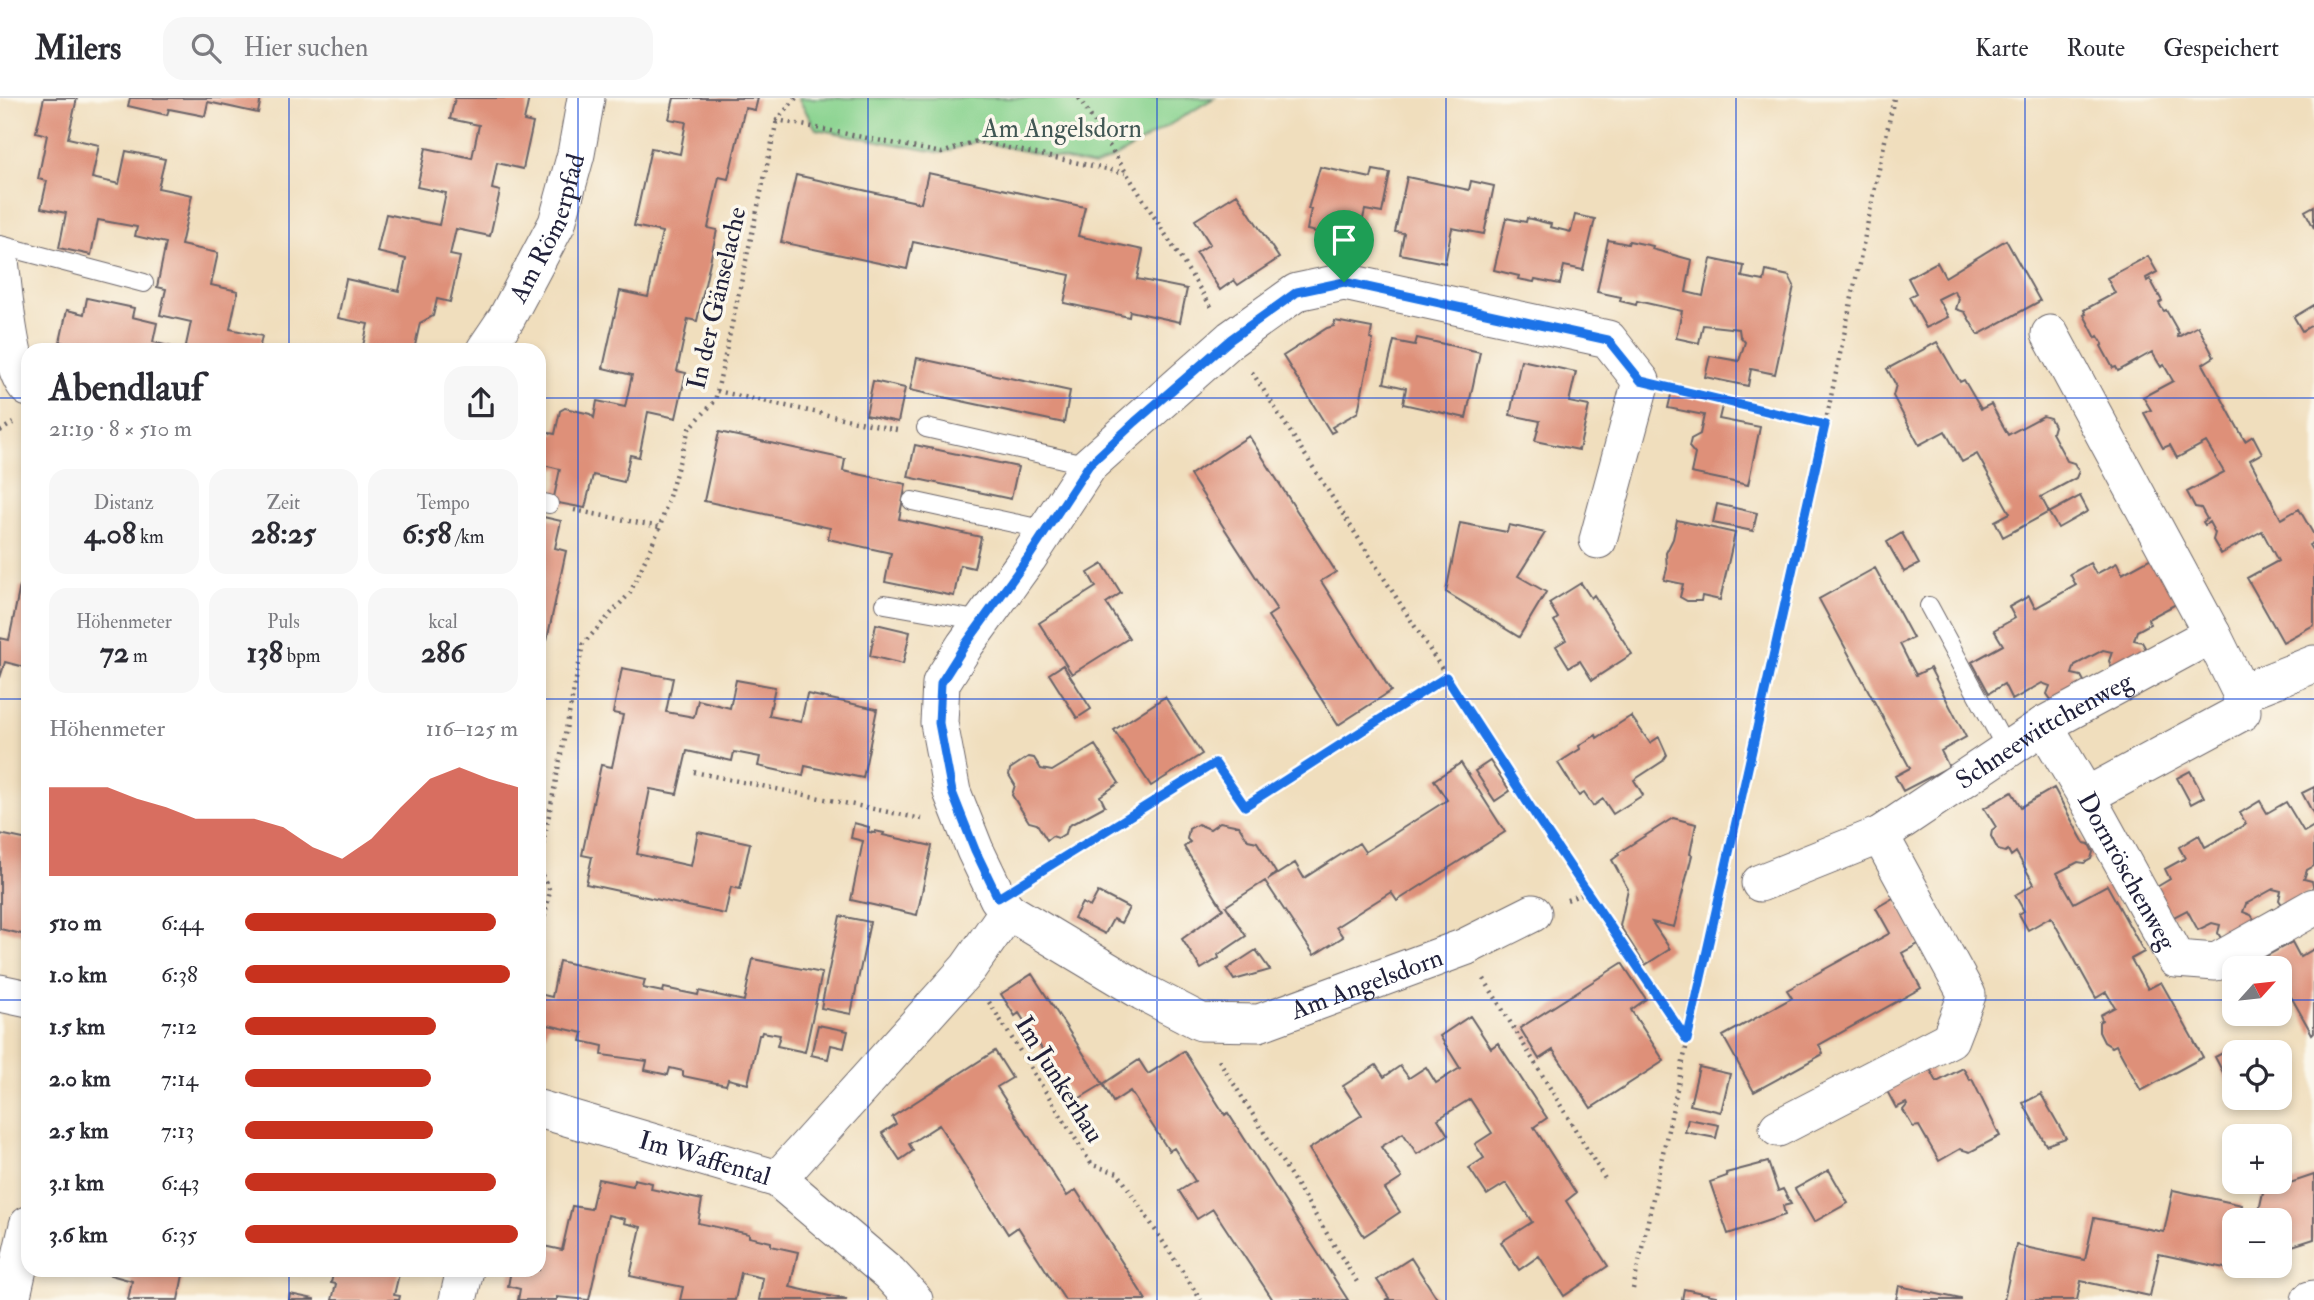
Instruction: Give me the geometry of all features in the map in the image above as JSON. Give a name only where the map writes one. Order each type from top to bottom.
[{"type":"street","name":"Am Römerpfad","points":[[490,343],[558,223],[576,154],[586,98]]},
{"type":"street","points":[[0,261],[17,382]]},
{"type":"street","points":[[778,1180],[968,968],[1003,905],[952,792],[939,723],[941,683],[1089,465],[1231,339],[1297,292],[1344,282],[1608,340],[1641,381],[1598,540]]},
{"type":"street","points":[[2050,334],[2212,634],[2241,693],[2242,712],[2086,796]]},
{"type":"street","name":"Schneewittchenweg","points":[[1760,883],[1880,835],[2043,725],[2212,634]]},
{"type":"street","points":[[2241,693],[2314,664]]},
{"type":"street","name":"Dornröschenweg","points":[[2043,725],[2086,796],[2176,959],[2216,962],[2314,907]]},
{"type":"street","points":[[1778,1128],[1950,1039],[1967,995],[1880,835]]},
{"type":"street","name":"Am Angelsdorn","points":[[1003,905],[1143,992],[1201,1022],[1259,1023],[1465,947],[1534,913]]},
{"type":"street","points":[[0,993],[21,998]]},
{"type":"street","name":"Im Waffental","points":[[546,1111],[778,1180],[889,1273],[914,1300]]},
{"type":"street","points":[[11,1300],[21,1256]]},
{"type":"street","points":[[458,1300],[463,1277]]},
{"type":"lane","points":[[0,246],[144,283]]},
{"type":"lane","points":[[926,428],[1089,465]]},
{"type":"lane","points":[[912,501],[1046,530]]},
{"type":"lane","points":[[885,604],[982,621]]},
{"type":"lane","points":[[1929,606],[2007,750]]},
{"type":"path","points":[[776,120],[796,98]]},
{"type":"path","points":[[1079,98],[1446,677],[1687,1040]]},
{"type":"path","points":[[1725,872],[1825,425],[1894,98]]},
{"type":"path","points":[[776,120],[942,153],[976,141],[1125,173]]},
{"type":"path","name":"In der Gänselache","points":[[546,832],[583,644],[630,593],[660,527],[690,429],[715,401],[776,120]]},
{"type":"path","points":[[1641,381],[1825,425]]},
{"type":"path","points":[[717,391],[895,430],[926,428]]},
{"type":"path","points":[[546,503],[660,527]]},
{"type":"path","points":[[1003,905],[1215,763],[1245,806],[1446,677]]},
{"type":"path","points":[[694,772],[967,828]]},
{"type":"path","name":"In der Gänselache","points":[[546,882],[550,891],[546,910]]},
{"type":"path","points":[[1633,1289],[1722,885]]},
{"type":"path","points":[[1465,947],[1607,1182]]},
{"type":"path","name":"Im Junkerhau","points":[[968,968],[1092,1165],[1118,1173],[1201,1300]]},
{"type":"path","points":[[1192,1017],[1357,1282]]},
{"type":"green space","name":"Am Angelsdorn","points":[[798,98],[1214,98],[1116,157],[1094,166],[977,141],[942,153],[816,129]]},
{"type":"building","points":[[44,98],[77,98],[68,138],[99,145],[92,178],[119,184],[126,151],[165,159],[158,188],[192,195],[181,245],[218,253],[211,285],[238,291],[230,329],[262,336],[260,343],[186,343],[191,322],[160,315],[166,289],[157,287],[166,243],[135,236],[137,227],[98,220],[91,255],[59,248],[66,213],[41,208],[47,181],[38,179],[47,135],[36,132]]},
{"type":"building","points":[[130,98],[261,98],[258,113],[208,102],[205,116],[169,109],[167,115],[128,106]]},
{"type":"building","points":[[455,98],[529,98],[524,121],[533,123],[523,169],[497,163],[492,189],[500,191],[490,236],[456,229],[450,255],[460,257],[450,302],[437,299],[433,316],[420,323],[416,343],[364,343],[368,324],[338,318],[346,279],[399,291],[406,259],[377,252],[386,214],[439,225],[446,193],[417,187],[426,148],[472,158],[479,125],[450,119]]},
{"type":"building","points":[[674,98],[758,98],[755,110],[745,108],[728,179],[719,177],[708,228],[717,230],[697,321],[688,319],[677,371],[686,373],[676,418],[648,412],[639,457],[630,455],[624,482],[593,475],[585,508],[553,502],[560,469],[546,466],[546,432],[555,434],[560,411],[565,408],[590,414],[594,418],[597,401],[625,407],[632,375],[603,368],[620,291],[648,297],[662,232],[634,226],[651,148],[680,154],[686,122],[669,119]]},
{"type":"building","points":[[1320,167],[1371,178],[1373,170],[1390,173],[1382,213],[1365,210],[1358,241],[1307,230],[1311,209],[1308,209]]},
{"type":"building","points":[[928,173],[1085,207],[1078,236],[1143,250],[1137,279],[1187,289],[1180,322],[1130,311],[1129,317],[1064,303],[1070,275],[913,242],[907,269],[781,242],[796,175],[921,203]]},
{"type":"building","points":[[1407,177],[1469,190],[1471,181],[1494,186],[1484,234],[1452,228],[1445,263],[1400,254],[1404,233],[1395,232]]},
{"type":"building","points":[[1237,194],[1279,258],[1238,285],[1234,280],[1220,290],[1196,253],[1210,244],[1195,220]]},
{"type":"building","points":[[2314,206],[2314,228],[2305,211]]},
{"type":"building","points":[[1575,215],[1595,219],[1583,270],[1564,266],[1560,284],[1518,279],[1519,276],[1494,270],[1506,218],[1526,222],[1527,218],[1571,232]]},
{"type":"building","points":[[1608,240],[1653,246],[1652,249],[1692,260],[1686,292],[1703,296],[1711,259],[1744,266],[1742,277],[1764,281],[1766,271],[1789,276],[1794,286],[1775,374],[1751,369],[1748,386],[1705,377],[1710,356],[1739,361],[1745,342],[1739,329],[1703,325],[1699,343],[1676,338],[1682,311],[1637,301],[1636,305],[1620,301],[1621,297],[1597,292]]},
{"type":"building","points":[[2006,240],[2040,301],[1978,335],[1965,312],[1956,309],[1959,299],[1954,291],[1938,299],[1948,317],[1926,328],[1909,297],[1916,293],[1908,278],[1937,262],[1945,277]]},
{"type":"building","points":[[2148,256],[2157,272],[2146,278],[2147,281],[2150,279],[2162,301],[2159,303],[2161,307],[2166,310],[2179,333],[2178,337],[2198,326],[2214,357],[2203,364],[2245,441],[2253,436],[2262,453],[2250,460],[2281,519],[2299,509],[2314,535],[2314,542],[2309,545],[2314,553],[2314,625],[2283,642],[2247,578],[2278,561],[2262,531],[2221,554],[2213,540],[2215,533],[2209,522],[2205,525],[2203,522],[2207,519],[2201,508],[2195,507],[2187,492],[2224,472],[2206,442],[2177,458],[2170,445],[2163,448],[2144,413],[2151,410],[2143,397],[2173,381],[2164,365],[2161,367],[2152,352],[2118,371],[2116,367],[2113,368],[2101,346],[2103,344],[2098,336],[2096,338],[2084,315],[2084,310],[2115,293],[2107,278]]},
{"type":"building","points":[[87,298],[134,308],[132,317],[157,323],[153,342],[157,343],[60,342],[67,310],[84,314]]},
{"type":"building","points":[[2314,305],[2314,324],[2302,331],[2294,317]]},
{"type":"building","points":[[1335,321],[1372,328],[1370,339],[1373,340],[1358,412],[1332,427],[1335,431],[1331,433],[1283,356],[1334,326]]},
{"type":"building","points":[[1417,338],[1480,352],[1466,418],[1403,404],[1406,388],[1384,383],[1394,341],[1415,345]]},
{"type":"building","points":[[1937,342],[1960,382],[1964,380],[1981,409],[1991,404],[2008,435],[2043,416],[2050,418],[2054,426],[2052,433],[2067,461],[2074,463],[2079,471],[2076,478],[2041,497],[2049,512],[2003,537],[1995,521],[2010,513],[1977,454],[1962,462],[1945,431],[1919,445],[1893,396],[1896,385],[1887,369]]},
{"type":"building","points":[[917,358],[1070,391],[1064,423],[910,390]]},
{"type":"building","points":[[1521,360],[1576,372],[1569,402],[1589,406],[1579,450],[1535,441],[1540,421],[1510,415]]},
{"type":"building","points":[[873,381],[905,388],[898,422],[866,415]]},
{"type":"building","points":[[1672,391],[1723,402],[1719,419],[1760,427],[1748,485],[1691,473],[1695,454],[1689,447],[1691,439],[1700,434],[1704,415],[1668,408]]},
{"type":"building","points":[[719,432],[845,459],[843,471],[906,484],[899,519],[981,537],[974,568],[960,565],[954,596],[885,582],[891,553],[828,539],[830,528],[704,501]]},
{"type":"building","points":[[1249,436],[1336,572],[1321,581],[1391,691],[1338,725],[1268,616],[1277,610],[1190,475]]},
{"type":"building","points":[[915,445],[1018,467],[1011,499],[908,477]]},
{"type":"building","points":[[2080,496],[2088,511],[2058,528],[2049,513]]},
{"type":"building","points":[[1717,504],[1757,513],[1753,531],[1713,523]]},
{"type":"building","points":[[546,518],[561,521],[555,548],[566,551],[547,640]]},
{"type":"building","points":[[1677,520],[1735,533],[1720,600],[1702,596],[1701,601],[1687,601],[1680,597],[1683,584],[1664,580],[1667,569],[1666,553],[1673,539]]},
{"type":"building","points":[[1460,523],[1507,532],[1509,525],[1545,533],[1518,576],[1546,592],[1519,637],[1446,592]]},
{"type":"building","points":[[1902,533],[1919,564],[1904,572],[1887,542]]},
{"type":"building","points":[[2153,557],[2178,603],[2148,619],[2150,624],[2137,631],[2134,640],[2142,642],[2146,649],[2112,668],[2109,661],[2112,652],[2103,650],[2075,665],[2072,674],[2081,676],[2085,683],[2052,701],[2047,694],[2050,686],[2042,683],[2012,700],[2004,684],[1989,693],[1972,662],[2003,645],[1994,630],[2015,618],[2009,607],[2029,596],[2035,608],[2076,585],[2070,574],[2090,563],[2096,574],[2117,563],[2122,574]]},
{"type":"building","points":[[1103,564],[1121,593],[1106,603],[1129,638],[1072,674],[1039,623],[1096,587],[1088,573]]},
{"type":"building","points":[[1875,568],[1913,638],[1900,644],[1916,675],[1930,668],[1966,737],[1941,751],[1949,767],[1903,791],[1895,776],[1910,768],[1819,599]]},
{"type":"building","points":[[1581,583],[1591,598],[1594,595],[1632,654],[1592,680],[1580,661],[1569,667],[1556,646],[1566,640],[1554,621],[1558,618],[1549,603]]},
{"type":"building","points":[[20,586],[21,666],[5,662],[0,678],[0,638],[9,640]]},
{"type":"building","points":[[876,624],[910,632],[903,664],[870,656]]},
{"type":"building","points":[[1063,665],[1091,709],[1077,718],[1049,674]]},
{"type":"building","points":[[622,668],[673,678],[666,712],[694,717],[698,700],[730,708],[736,680],[775,687],[769,716],[801,722],[807,694],[877,709],[863,778],[805,766],[803,776],[758,766],[760,757],[734,752],[732,761],[687,751],[677,794],[650,789],[637,854],[691,866],[698,832],[750,843],[740,889],[731,887],[725,914],[586,884],[592,857],[582,855],[601,765],[612,767],[623,715],[613,713]]},
{"type":"building","points":[[1165,697],[1202,754],[1151,786],[1114,730]]},
{"type":"building","points":[[1631,716],[1650,743],[1659,737],[1667,755],[1663,761],[1634,780],[1643,795],[1613,814],[1603,799],[1593,806],[1584,793],[1579,796],[1558,763],[1596,735],[1597,738]]},
{"type":"building","points":[[1095,745],[1119,783],[1100,796],[1105,806],[1068,826],[1066,833],[1058,838],[1052,836],[1047,840],[1037,824],[1029,822],[1012,795],[1015,785],[1009,775],[1010,769],[1028,757],[1034,758],[1041,769],[1052,771]]},
{"type":"building","points":[[1490,761],[1510,791],[1495,801],[1475,771]]},
{"type":"building","points":[[1461,763],[1505,832],[1397,901],[1391,892],[1336,927],[1343,937],[1314,955],[1265,881],[1226,906],[1246,936],[1201,969],[1182,939],[1223,909],[1184,847],[1190,842],[1187,839],[1189,829],[1198,824],[1210,829],[1220,822],[1239,826],[1248,840],[1257,842],[1276,873],[1268,880],[1295,863],[1304,878],[1359,843],[1365,852],[1447,800],[1434,780]]},
{"type":"building","points":[[2190,771],[2204,797],[2191,804],[2177,778]]},
{"type":"building","points":[[2314,787],[2314,815],[2302,793]]},
{"type":"building","points":[[2054,788],[2084,843],[2089,844],[2093,852],[2091,859],[2084,863],[2078,862],[2057,873],[2074,903],[2107,885],[2144,952],[2131,959],[2148,989],[2161,982],[2203,1057],[2141,1091],[2116,1045],[2112,1047],[2104,1042],[2099,1032],[2099,1022],[2102,1020],[2100,1015],[2115,1007],[2106,992],[2096,998],[2051,917],[2028,930],[2019,914],[2024,911],[2015,895],[2034,884],[2016,852],[2011,856],[2008,850],[1998,850],[1991,836],[1996,827],[1984,808],[2012,792],[2021,807]]},
{"type":"building","points":[[2260,801],[2267,813],[2286,802],[2304,832],[2314,826],[2314,866],[2307,870],[2304,879],[2312,881],[2314,890],[2283,906],[2279,900],[2281,891],[2273,889],[2246,904],[2243,912],[2251,915],[2256,922],[2222,940],[2218,933],[2220,925],[2212,923],[2198,930],[2187,910],[2172,918],[2155,888],[2170,879],[2165,869],[2185,858],[2179,847],[2199,835],[2205,847],[2246,824],[2240,813]]},
{"type":"building","points":[[1673,818],[1696,824],[1690,854],[1692,855],[1674,927],[1652,922],[1670,949],[1645,965],[1620,926],[1628,889],[1612,860],[1618,853]]},
{"type":"building","points":[[854,823],[869,827],[868,832],[875,831],[932,846],[917,915],[851,900],[863,841],[851,838]]},
{"type":"building","points":[[0,834],[21,838],[21,934],[0,929]]},
{"type":"building","points":[[1098,892],[1129,908],[1121,923],[1113,919],[1105,934],[1074,918],[1082,903],[1090,907]]},
{"type":"building","points":[[1895,897],[1920,943],[1902,953],[1921,988],[1819,1045],[1823,1054],[1754,1092],[1723,1036],[1792,998],[1787,990],[1890,933],[1876,908]]},
{"type":"building","points":[[840,916],[870,922],[851,1014],[821,1008]]},
{"type":"building","points":[[2292,942],[2300,957],[2314,949],[2312,1034],[2292,998],[2292,956],[2266,956]]},
{"type":"building","points":[[1256,950],[1270,970],[1234,980],[1227,969]]},
{"type":"building","points":[[753,959],[822,973],[805,1052],[777,1046],[780,1035],[762,1032],[759,1035],[748,1084],[728,1079],[726,1085],[683,1076],[683,1071],[670,1068],[668,1075],[645,1070],[647,1061],[602,1055],[603,1046],[581,1041],[583,1033],[548,1025],[546,1034],[546,996],[552,997],[559,961],[645,980],[643,988],[663,992],[664,988],[698,995],[699,991],[744,1001]]},
{"type":"building","points":[[1622,963],[1646,999],[1631,1010],[1664,1061],[1591,1108],[1553,1050],[1539,1059],[1520,1028]]},
{"type":"building","points":[[1032,974],[1103,1084],[1075,1101],[1019,1013],[1015,1016],[1001,994]]},
{"type":"building","points":[[1470,1016],[1491,1048],[1498,1043],[1547,1118],[1534,1127],[1576,1193],[1566,1201],[1608,1266],[1564,1296],[1539,1256],[1519,1270],[1501,1242],[1532,1222],[1506,1183],[1487,1195],[1469,1168],[1484,1158],[1475,1144],[1492,1133],[1470,1099],[1438,1119],[1448,1135],[1417,1154],[1403,1133],[1381,1147],[1402,1178],[1385,1189],[1400,1212],[1364,1236],[1309,1149],[1362,1115],[1343,1086],[1376,1065],[1384,1077],[1400,1066],[1409,1078],[1426,1067],[1436,1083],[1460,1068],[1440,1036]]},
{"type":"building","points":[[818,1025],[848,1031],[844,1048],[831,1045],[828,1059],[811,1055]]},
{"type":"building","points":[[995,1051],[1012,1078],[997,1087],[1067,1196],[1076,1190],[1146,1300],[1065,1300],[1018,1227],[1008,1234],[939,1125],[909,1144],[913,1151],[900,1160],[882,1133],[896,1124],[892,1117]]},
{"type":"building","points":[[1184,1051],[1225,1115],[1228,1113],[1348,1300],[1273,1300],[1213,1209],[1197,1219],[1179,1191],[1195,1181],[1174,1148],[1169,1151],[1130,1091],[1113,1102],[1103,1084],[1139,1060],[1148,1074]]},
{"type":"building","points":[[2222,1053],[2222,1070],[2215,1057]]},
{"type":"building","points":[[1699,1067],[1730,1074],[1721,1112],[1690,1105]]},
{"type":"building","points":[[1929,1067],[1937,1082],[1963,1068],[1970,1080],[1972,1079],[2000,1136],[1970,1152],[1960,1149],[1939,1161],[1919,1126],[1913,1127],[1903,1110],[1906,1103],[1896,1108],[1887,1091]]},
{"type":"building","points":[[2041,1094],[2066,1138],[2046,1145],[2023,1103]]},
{"type":"building","points":[[1688,1119],[1719,1125],[1716,1138],[1685,1132]]},
{"type":"building","points":[[1768,1162],[1778,1191],[1783,1189],[1791,1204],[1783,1206],[1785,1215],[1728,1234],[1710,1182],[1727,1176],[1726,1173]]},
{"type":"building","points":[[1829,1170],[1848,1203],[1814,1222],[1795,1189]]},
{"type":"building","points":[[2314,1175],[2314,1239],[2292,1246],[2292,1208],[2260,1208],[2263,1194],[2292,1194],[2292,1182]]},
{"type":"building","points":[[598,1179],[633,1186],[634,1179],[652,1183],[651,1189],[702,1200],[698,1223],[749,1234],[749,1237],[771,1242],[771,1246],[798,1252],[790,1287],[847,1300],[759,1300],[763,1278],[741,1273],[735,1300],[680,1300],[683,1287],[630,1276],[641,1227],[608,1215],[589,1300],[557,1297],[557,1300],[518,1300],[520,1289],[508,1286],[510,1277],[546,1277],[546,1247],[562,1250],[572,1206],[591,1209]]},
{"type":"building","points":[[2173,1190],[2242,1205],[2241,1208],[2222,1208],[2222,1268],[2159,1254],[2150,1296],[2081,1281],[2077,1300],[2004,1300],[2016,1245],[2085,1260],[2094,1218],[2164,1232]]},
{"type":"building","points":[[1411,1258],[1438,1300],[1385,1300],[1389,1298],[1377,1280]]},
{"type":"building","points":[[118,1277],[183,1277],[178,1300],[128,1300],[132,1281]]},
{"type":"building","points":[[332,1277],[398,1277],[394,1295],[400,1296],[399,1300],[332,1300],[336,1284],[331,1283]]},
{"type":"building","points":[[1899,1286],[1961,1299],[1961,1300],[1896,1300]]},
{"type":"building","points":[[1684,1289],[1716,1296],[1715,1300],[1682,1300]]},
{"type":"building","points":[[290,1294],[314,1299],[314,1300],[289,1300]]},
{"type":"route","points":[[1344,282],[1608,340],[1641,381],[1825,425],[1774,662],[1687,1040],[1446,677],[1245,806],[1215,763],[998,898],[975,850],[952,792],[939,723],[941,683],[965,645],[1028,558],[1089,465],[1231,339],[1297,292],[1344,282]]}]
